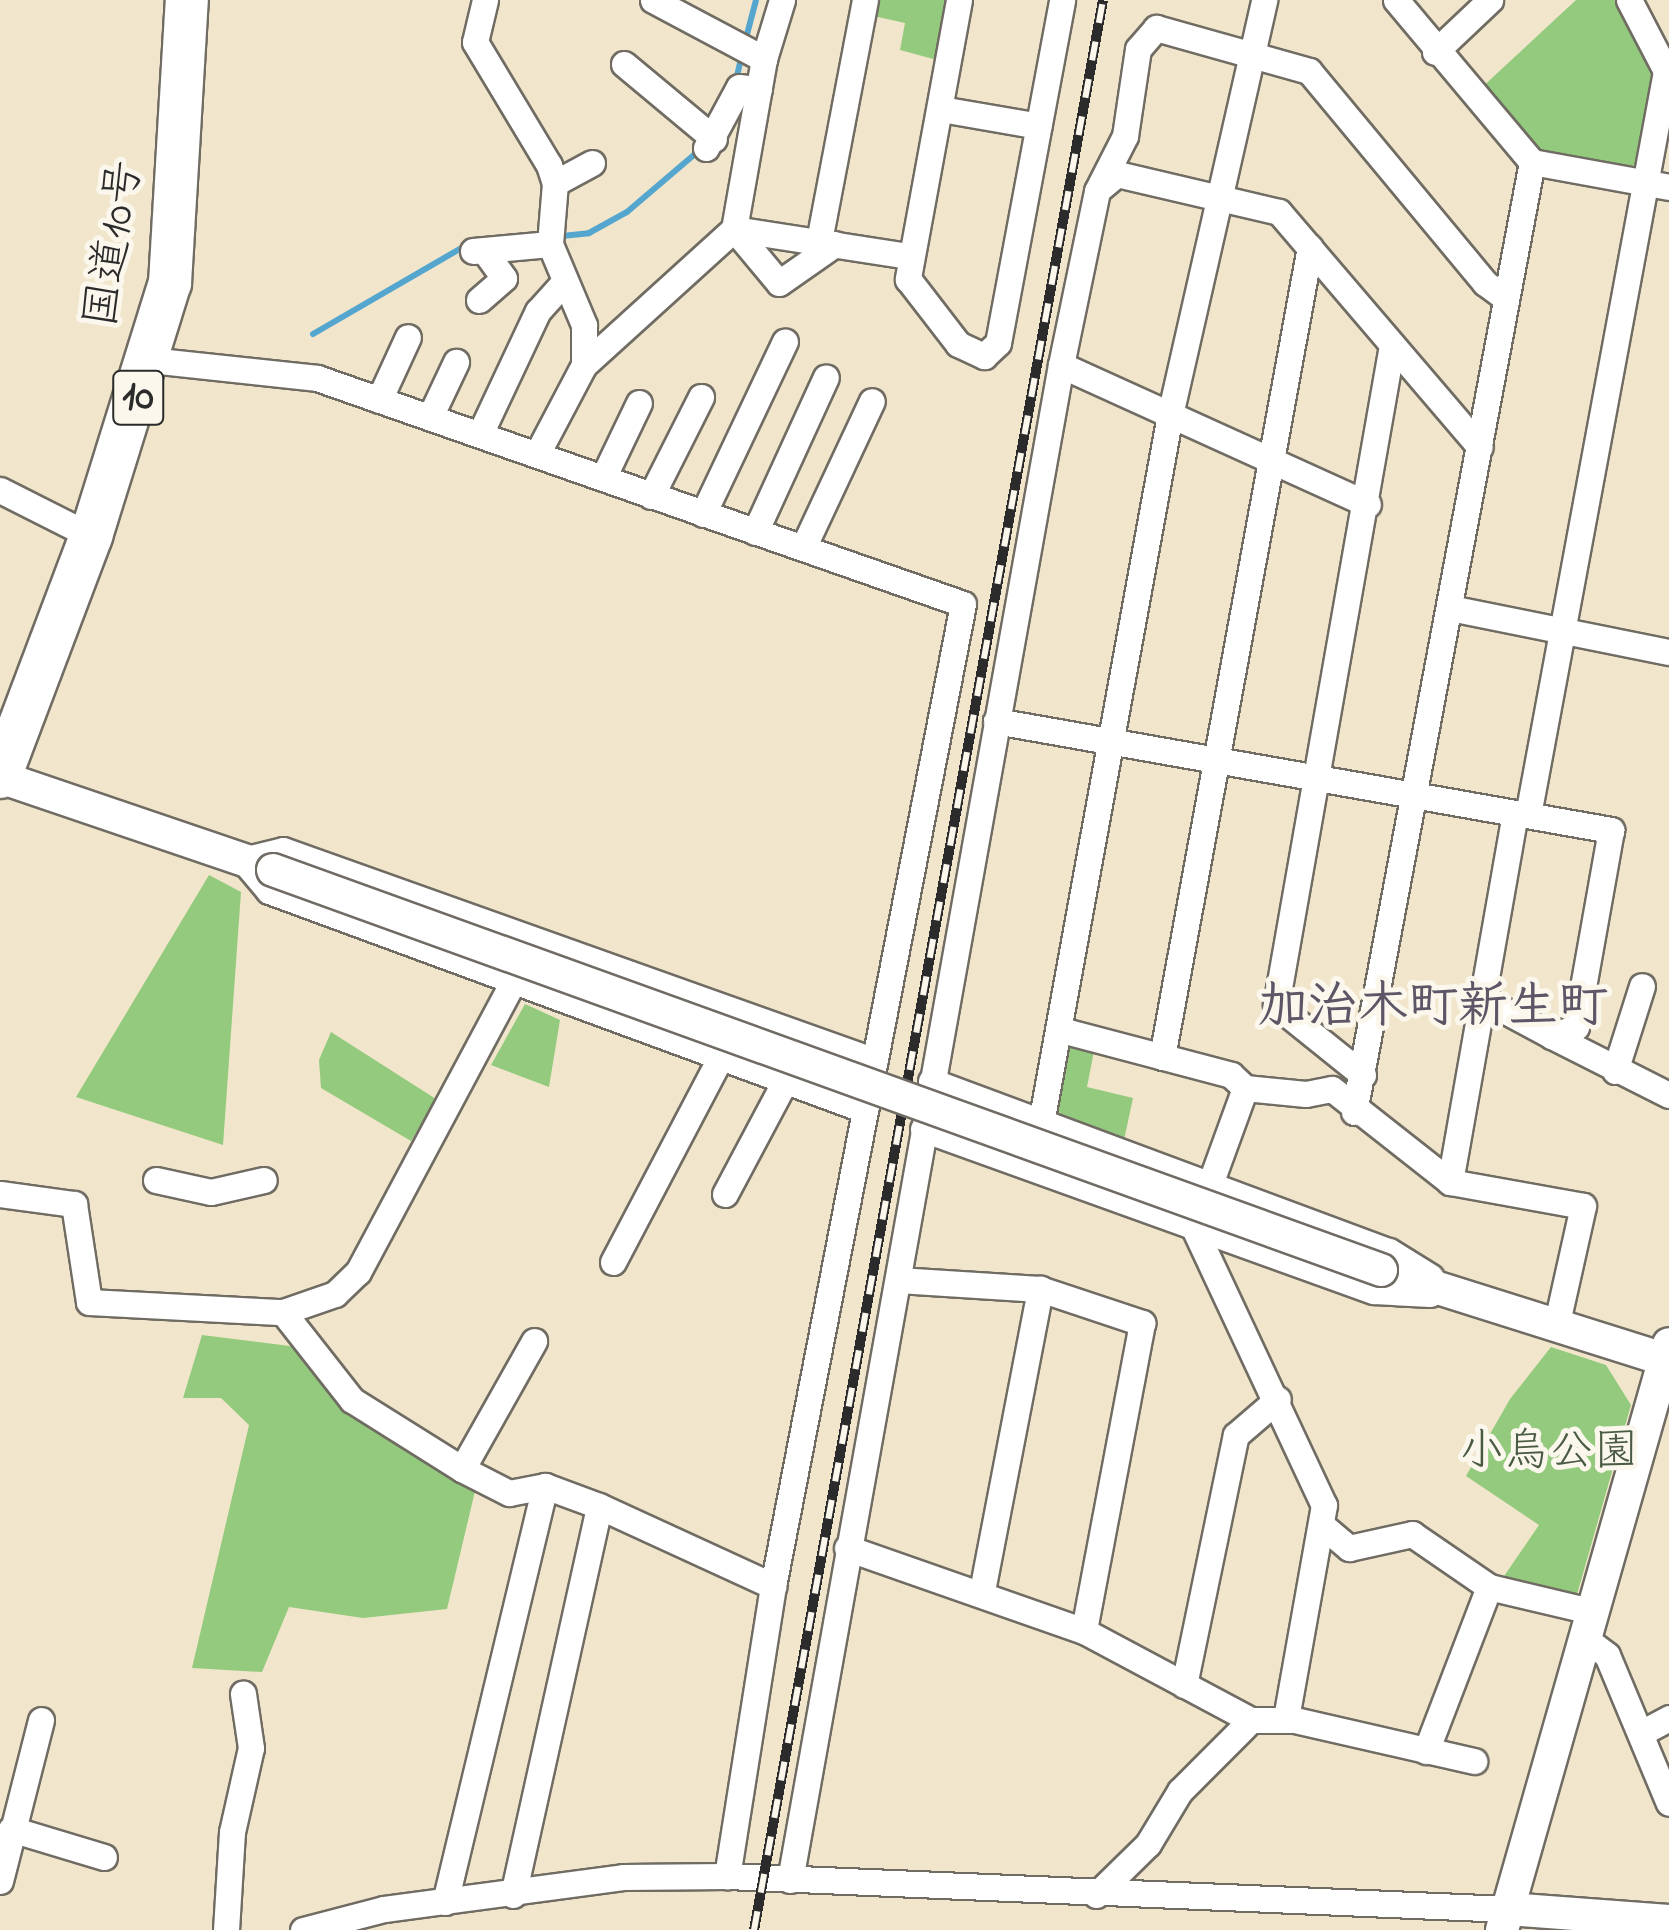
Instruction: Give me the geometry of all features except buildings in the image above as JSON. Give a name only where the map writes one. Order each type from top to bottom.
[{"type":"highway","name":"国道10号","points":[[0,777],[91,536],[149,360],[170,282],[180,186],[187,0]]},
{"type":"street","points":[[486,0],[475,42],[555,183],[550,244],[562,284],[584,325],[584,365]]},
{"type":"street","points":[[652,0],[764,59]]},
{"type":"street","points":[[537,454],[584,365],[734,229],[764,59],[782,0]]},
{"type":"street","points":[[734,229],[779,283],[827,242],[865,0]]},
{"type":"street","points":[[959,0],[909,256],[908,279],[958,344],[984,356],[998,343],[1062,0]]},
{"type":"street","points":[[1033,1167],[1044,1127],[1170,415],[1264,0]]},
{"type":"street","points":[[1396,0],[1532,162],[1657,185]]},
{"type":"street","points":[[1436,52],[1490,0]]},
{"type":"street","points":[[1450,1182],[1521,815],[1657,185],[1666,71],[1629,0]]},
{"type":"street","points":[[790,1880],[1061,365],[1097,191],[1125,136],[1138,49],[1156,28],[1206,37],[1252,60],[1309,71],[1486,283],[1506,298]]},
{"type":"street","points":[[624,64],[709,144],[740,86],[759,89]]},
{"type":"street","points":[[940,109],[1038,126]]},
{"type":"street","points":[[555,183],[592,162]]},
{"type":"street","points":[[1354,1112],[1532,162]]},
{"type":"street","points":[[1097,191],[1117,174],[1221,194],[1279,212],[1480,447]]},
{"type":"street","points":[[734,229],[909,256]]},
{"type":"street","points":[[479,300],[504,278],[478,251],[550,244]]},
{"type":"street","points":[[1162,1057],[1310,247]]},
{"type":"street","points":[[480,434],[538,311],[562,284]]},
{"type":"street","points":[[379,400],[408,338]]},
{"type":"street","points":[[703,514],[785,341]]},
{"type":"street","points":[[1363,1075],[1276,1004],[1368,504],[1392,345]]},
{"type":"street","points":[[149,360],[317,378],[963,604],[773,1586],[727,1876]]},
{"type":"street","points":[[430,417],[456,362]]},
{"type":"street","points":[[1061,365],[1368,504]]},
{"type":"street","points":[[755,532],[826,377]]},
{"type":"street","points":[[652,496],[701,397]]},
{"type":"street","points":[[803,548],[872,401]]},
{"type":"street","points":[[603,478],[639,403]]},
{"type":"street","points":[[0,490],[91,536]]},
{"type":"street","points":[[1450,608],[1669,652]]},
{"type":"street","points":[[996,722],[1611,830],[1576,1027],[1552,1036]]},
{"type":"street","points":[[0,777],[258,865],[1380,1270],[1556,1327],[1668,1355],[1505,1921]]},
{"type":"street","points":[[258,865],[283,850],[875,1062]]},
{"type":"street","points":[[258,865],[269,891],[788,1078],[865,1110]]},
{"type":"street","points":[[0,1194],[74,1204],[89,1302],[283,1312],[348,1286],[515,982],[532,938]]},
{"type":"street","points":[[1616,1071],[1642,986]]},
{"type":"street","points":[[1485,1000],[1616,1071],[1669,1094]]},
{"type":"street","points":[[1061,1030],[1230,1074],[1245,1088],[1306,1094],[1332,1088],[1354,1112],[1450,1182],[1583,1206],[1556,1327]]},
{"type":"street","points":[[725,1194],[788,1078],[805,1036]]},
{"type":"street","points":[[613,1262],[721,1056]]},
{"type":"street","points":[[931,1081],[1044,1127],[1389,1251],[1460,1296]]},
{"type":"street","points":[[1245,1088],[1194,1228],[1324,1505],[1324,1528],[1286,1719]]},
{"type":"street","points":[[922,1129],[1374,1291],[1460,1296]]},
{"type":"street","points":[[156,1180],[211,1192],[264,1180]]},
{"type":"street","points":[[898,1280],[1040,1289],[1142,1323],[1084,1630]]},
{"type":"street","points":[[982,1591],[1040,1289]]},
{"type":"street","points":[[283,1312],[352,1400],[462,1469],[509,1493],[546,1486],[599,1506],[773,1586]]},
{"type":"street","points":[[462,1469],[534,1340]]},
{"type":"street","points":[[1184,1685],[1236,1435],[1278,1400]]},
{"type":"street","points":[[444,1902],[546,1486]]},
{"type":"street","points":[[513,1894],[599,1506]]},
{"type":"street","points":[[1324,1528],[1350,1548],[1412,1534],[1489,1587],[1591,1626],[1608,1655],[1669,1803]]},
{"type":"street","points":[[847,1548],[982,1591],[1084,1630],[1251,1720],[1286,1719],[1474,1761]]},
{"type":"street","points":[[1426,1751],[1489,1587]]},
{"type":"street","points":[[226,1930],[232,1832],[251,1748],[243,1694]]},
{"type":"street","points":[[1641,1733],[1669,1718]]},
{"type":"street","points":[[0,1881],[41,1720]]},
{"type":"street","points":[[1096,1895],[1148,1844],[1180,1792],[1251,1720]]},
{"type":"street","points":[[12,1829],[104,1857]]},
{"type":"street","points":[[303,1930],[444,1902],[622,1877],[727,1876],[1505,1921],[1669,1921]]},
{"type":"green space","points":[[872,0],[948,0],[937,60],[900,50],[905,23],[869,15]]},
{"type":"green space","points":[[1576,0],[1621,0],[1659,71],[1638,161],[1629,170],[1536,154],[1479,90]]},
{"type":"green space","points":[[209,875],[241,892],[223,1145],[76,1097]]},
{"type":"green space","points":[[525,1004],[560,1020],[549,1087],[491,1065]]},
{"type":"green space","points":[[331,1032],[436,1099],[411,1141],[321,1088],[319,1060]]},
{"type":"green space","points":[[1078,1042],[1095,1046],[1087,1087],[1133,1098],[1124,1140],[1063,1119],[1056,1106],[1066,1051]]},
{"type":"green space","points":[[202,1335],[314,1349],[340,1403],[476,1487],[447,1609],[363,1618],[289,1607],[262,1672],[192,1668],[249,1425],[221,1398],[183,1398]]},
{"type":"green space","name":"小烏公園","points":[[1551,1347],[1606,1365],[1631,1405],[1576,1598],[1500,1582],[1539,1525],[1466,1476],[1510,1399]]},
{"type":"waterway","points":[[745,42],[756,0]]},
{"type":"waterway","points":[[737,76],[742,55]]},
{"type":"waterway","points":[[562,236],[589,233],[627,212],[695,154]]},
{"type":"waterway","points":[[313,334],[465,246]]},
{"type":"railway","points":[[754,1930],[1103,0]]},
{"type":"district","name":"加治木町新生町","points":[[1433,1009]]}]
